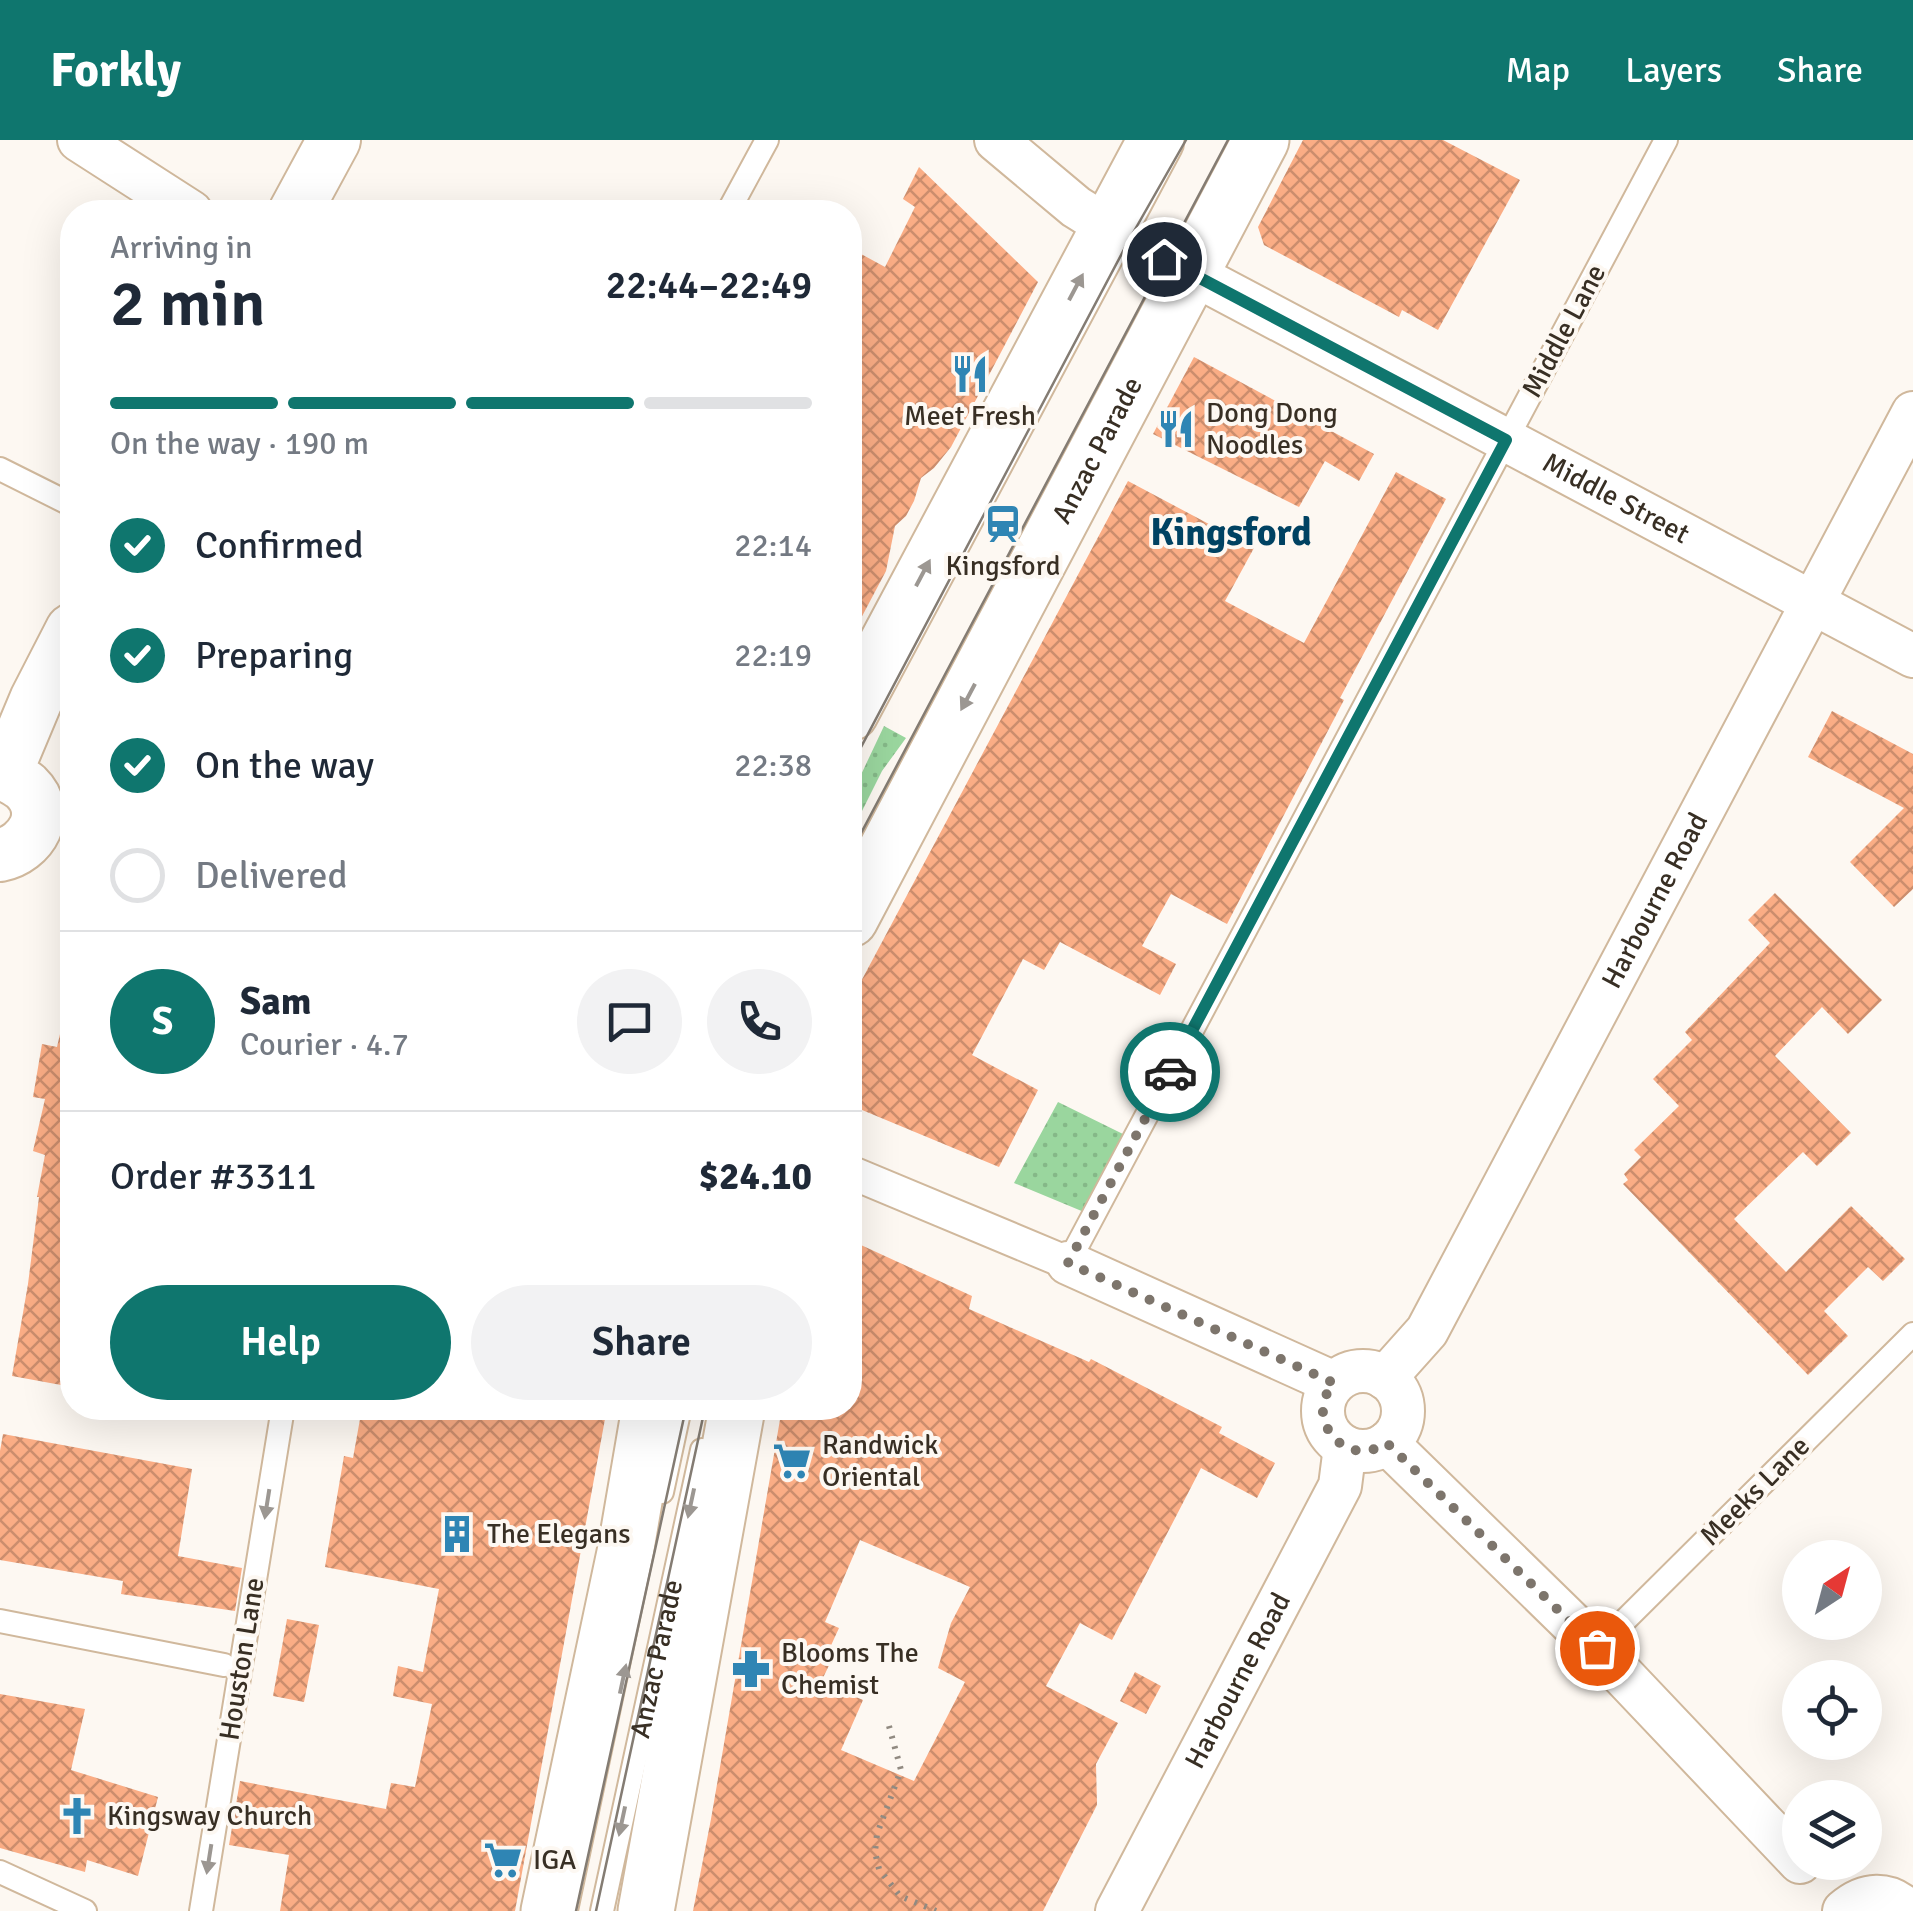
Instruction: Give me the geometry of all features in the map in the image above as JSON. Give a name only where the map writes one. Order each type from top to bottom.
[{"type":"main road","points":[[862,690],[1156,140]]},
{"type":"main road","name":"Anzac Parade","points":[[862,896],[1261,140]]},
{"type":"main road","name":"Anzac Parade","points":[[549,1911],[626,1548],[648,1420]]},
{"type":"main road","name":"Anzac Parade","points":[[646,1911],[721,1420]]},
{"type":"street","points":[[79,140],[172,200]]},
{"type":"street","points":[[301,200],[334,140]]},
{"type":"street","name":"Middle Street","points":[[996,140],[1062,196],[1108,227],[1913,656]]},
{"type":"street","name":"Harbourne Road","points":[[1385,1378],[1427,1330],[1913,414]]},
{"type":"street","points":[[36,845],[35,800],[27,788],[2,774],[60,653]]},
{"type":"street","points":[[862,1177],[1068,1263],[1334,1383]]},
{"type":"street","points":[[1372,1372],[1396,1387],[1403,1416],[1399,1429],[1387,1443],[1365,1451],[1344,1447],[1333,1438],[1323,1410],[1334,1383],[1346,1375],[1372,1372]]},
{"type":"street","points":[[1387,1443],[1597,1648],[1782,1843]]},
{"type":"street","name":"Harbourne Road","points":[[1117,1911],[1340,1486],[1344,1447]]},
{"type":"street","points":[[1817,1880],[1845,1910],[1855,1902],[1878,1896],[1911,1910]]},
{"type":"lane","points":[[734,200],[766,140]]},
{"type":"lane","name":"Middle Lane","points":[[1068,1263],[1666,140]]},
{"type":"lane","points":[[0,469],[60,499]]},
{"type":"lane","name":"Meeks Lane","points":[[1597,1648],[1913,1334]]},
{"type":"lane","name":"Houston Lane","points":[[201,1911],[281,1420]]},
{"type":"lane","points":[[658,1512],[677,1420]]},
{"type":"lane","name":"Anzac Parade","points":[[602,1911],[721,1420]]},
{"type":"lane","points":[[0,1621],[224,1664]]},
{"type":"lane","points":[[0,1872],[85,1911]]},
{"type":"path","points":[[889,1726],[901,1770],[878,1834],[879,1869],[900,1896],[936,1911]]},
{"type":"green space","points":[[884,726],[906,738],[882,771],[862,811],[862,773]]},
{"type":"green space","points":[[1058,1102],[1125,1135],[1084,1212],[1014,1183]]},
{"type":"building","points":[[1303,140],[1443,140],[1520,180],[1438,330],[1402,310],[1399,317],[1264,245],[1258,227]]},
{"type":"building","points":[[919,167],[1038,282],[951,447],[921,478],[906,516],[895,526],[886,571],[862,616],[862,255],[885,267],[915,207],[903,199]]},
{"type":"building","points":[[1194,357],[1374,454],[1359,481],[1325,461],[1299,507],[1153,434]]},
{"type":"building","points":[[1396,472],[1446,499],[1340,698],[1344,700],[1227,924],[1171,894],[1142,946],[1176,964],[1160,995],[1060,942],[1044,970],[1023,959],[972,1055],[1038,1090],[999,1167],[862,1110],[862,980],[1128,481],[1254,548],[1225,601],[1304,643]]},
{"type":"building","points":[[1832,711],[1913,754],[1913,889],[1894,907],[1850,862],[1904,808],[1808,757]]},
{"type":"building","points":[[1775,893],[1882,1000],[1848,1034],[1822,1007],[1775,1056],[1851,1133],[1817,1166],[1803,1152],[1734,1219],[1786,1272],[1851,1206],[1905,1259],[1883,1281],[1868,1267],[1824,1311],[1848,1336],[1808,1375],[1623,1184],[1628,1180],[1624,1174],[1641,1157],[1634,1150],[1679,1106],[1653,1079],[1692,1040],[1685,1032],[1770,943],[1748,920]]},
{"type":"building","points":[[60,1034],[60,1385],[12,1376],[45,1155],[33,1151],[45,1099],[33,1097],[42,1044],[57,1047]]},
{"type":"building","points":[[862,1246],[972,1296],[969,1309],[1089,1362],[1091,1359],[1222,1427],[1219,1433],[1275,1463],[1257,1498],[1201,1468],[1112,1640],[1080,1623],[1046,1686],[1118,1723],[1096,1764],[1097,1805],[1043,1911],[693,1911],[780,1420],[862,1420]],"holes":[[[860,1540],[970,1587],[951,1623],[938,1668],[965,1682],[914,1781],[841,1750],[863,1700],[821,1682],[834,1655],[828,1652],[839,1628],[825,1622]]]},
{"type":"building","points":[[360,1420],[605,1420],[515,1911],[280,1911],[289,1855],[229,1845],[240,1781],[386,1809],[391,1783],[415,1787],[432,1704],[393,1696],[398,1666],[423,1672],[439,1589],[325,1567],[344,1456],[353,1458]]},
{"type":"building","points":[[3,1434],[192,1469],[178,1556],[242,1568],[235,1611],[121,1594],[123,1581],[0,1560]]},
{"type":"building","points":[[287,1619],[319,1625],[304,1702],[273,1696]]},
{"type":"building","points":[[1135,1672],[1161,1686],[1146,1714],[1120,1701]]},
{"type":"building","name":"Kingsway Church","points":[[0,1694],[85,1709],[71,1770],[158,1797],[138,1876],[87,1860],[85,1872],[0,1848]]},
{"type":"tram line","points":[[862,745],[1129,240],[1186,140]]},
{"type":"tram line","points":[[862,831],[1228,140]]},
{"type":"tram line","points":[[576,1911],[683,1420]]},
{"type":"tram line","points":[[596,1911],[702,1420]]},
{"type":"way so far","points":[[1170,1072],[1068,1263],[1334,1383],[1323,1410],[1333,1438],[1351,1450],[1375,1450],[1387,1443],[1597,1648]]},
{"type":"place","name":"Meet Fresh","points":[[970,374]]},
{"type":"place","name":"Dong Dong Noodles","points":[[1176,429]]},
{"type":"place","name":"Kingsford","points":[[1003,524]]},
{"type":"place","name":"Randwick Oriental","points":[[792,1461]]},
{"type":"place","name":"The Elegans","points":[[457,1534]]},
{"type":"place","name":"Blooms The Chemist","points":[[751,1669]]},
{"type":"place","name":"Kingsway Church","points":[[77,1816]]},
{"type":"place","name":"IGA","points":[[503,1860]]},
{"type":"district","name":"Kingsford","points":[[1231,532]]},
{"type":"route","points":[[1164,259],[1506,440],[1170,1072]]}]
